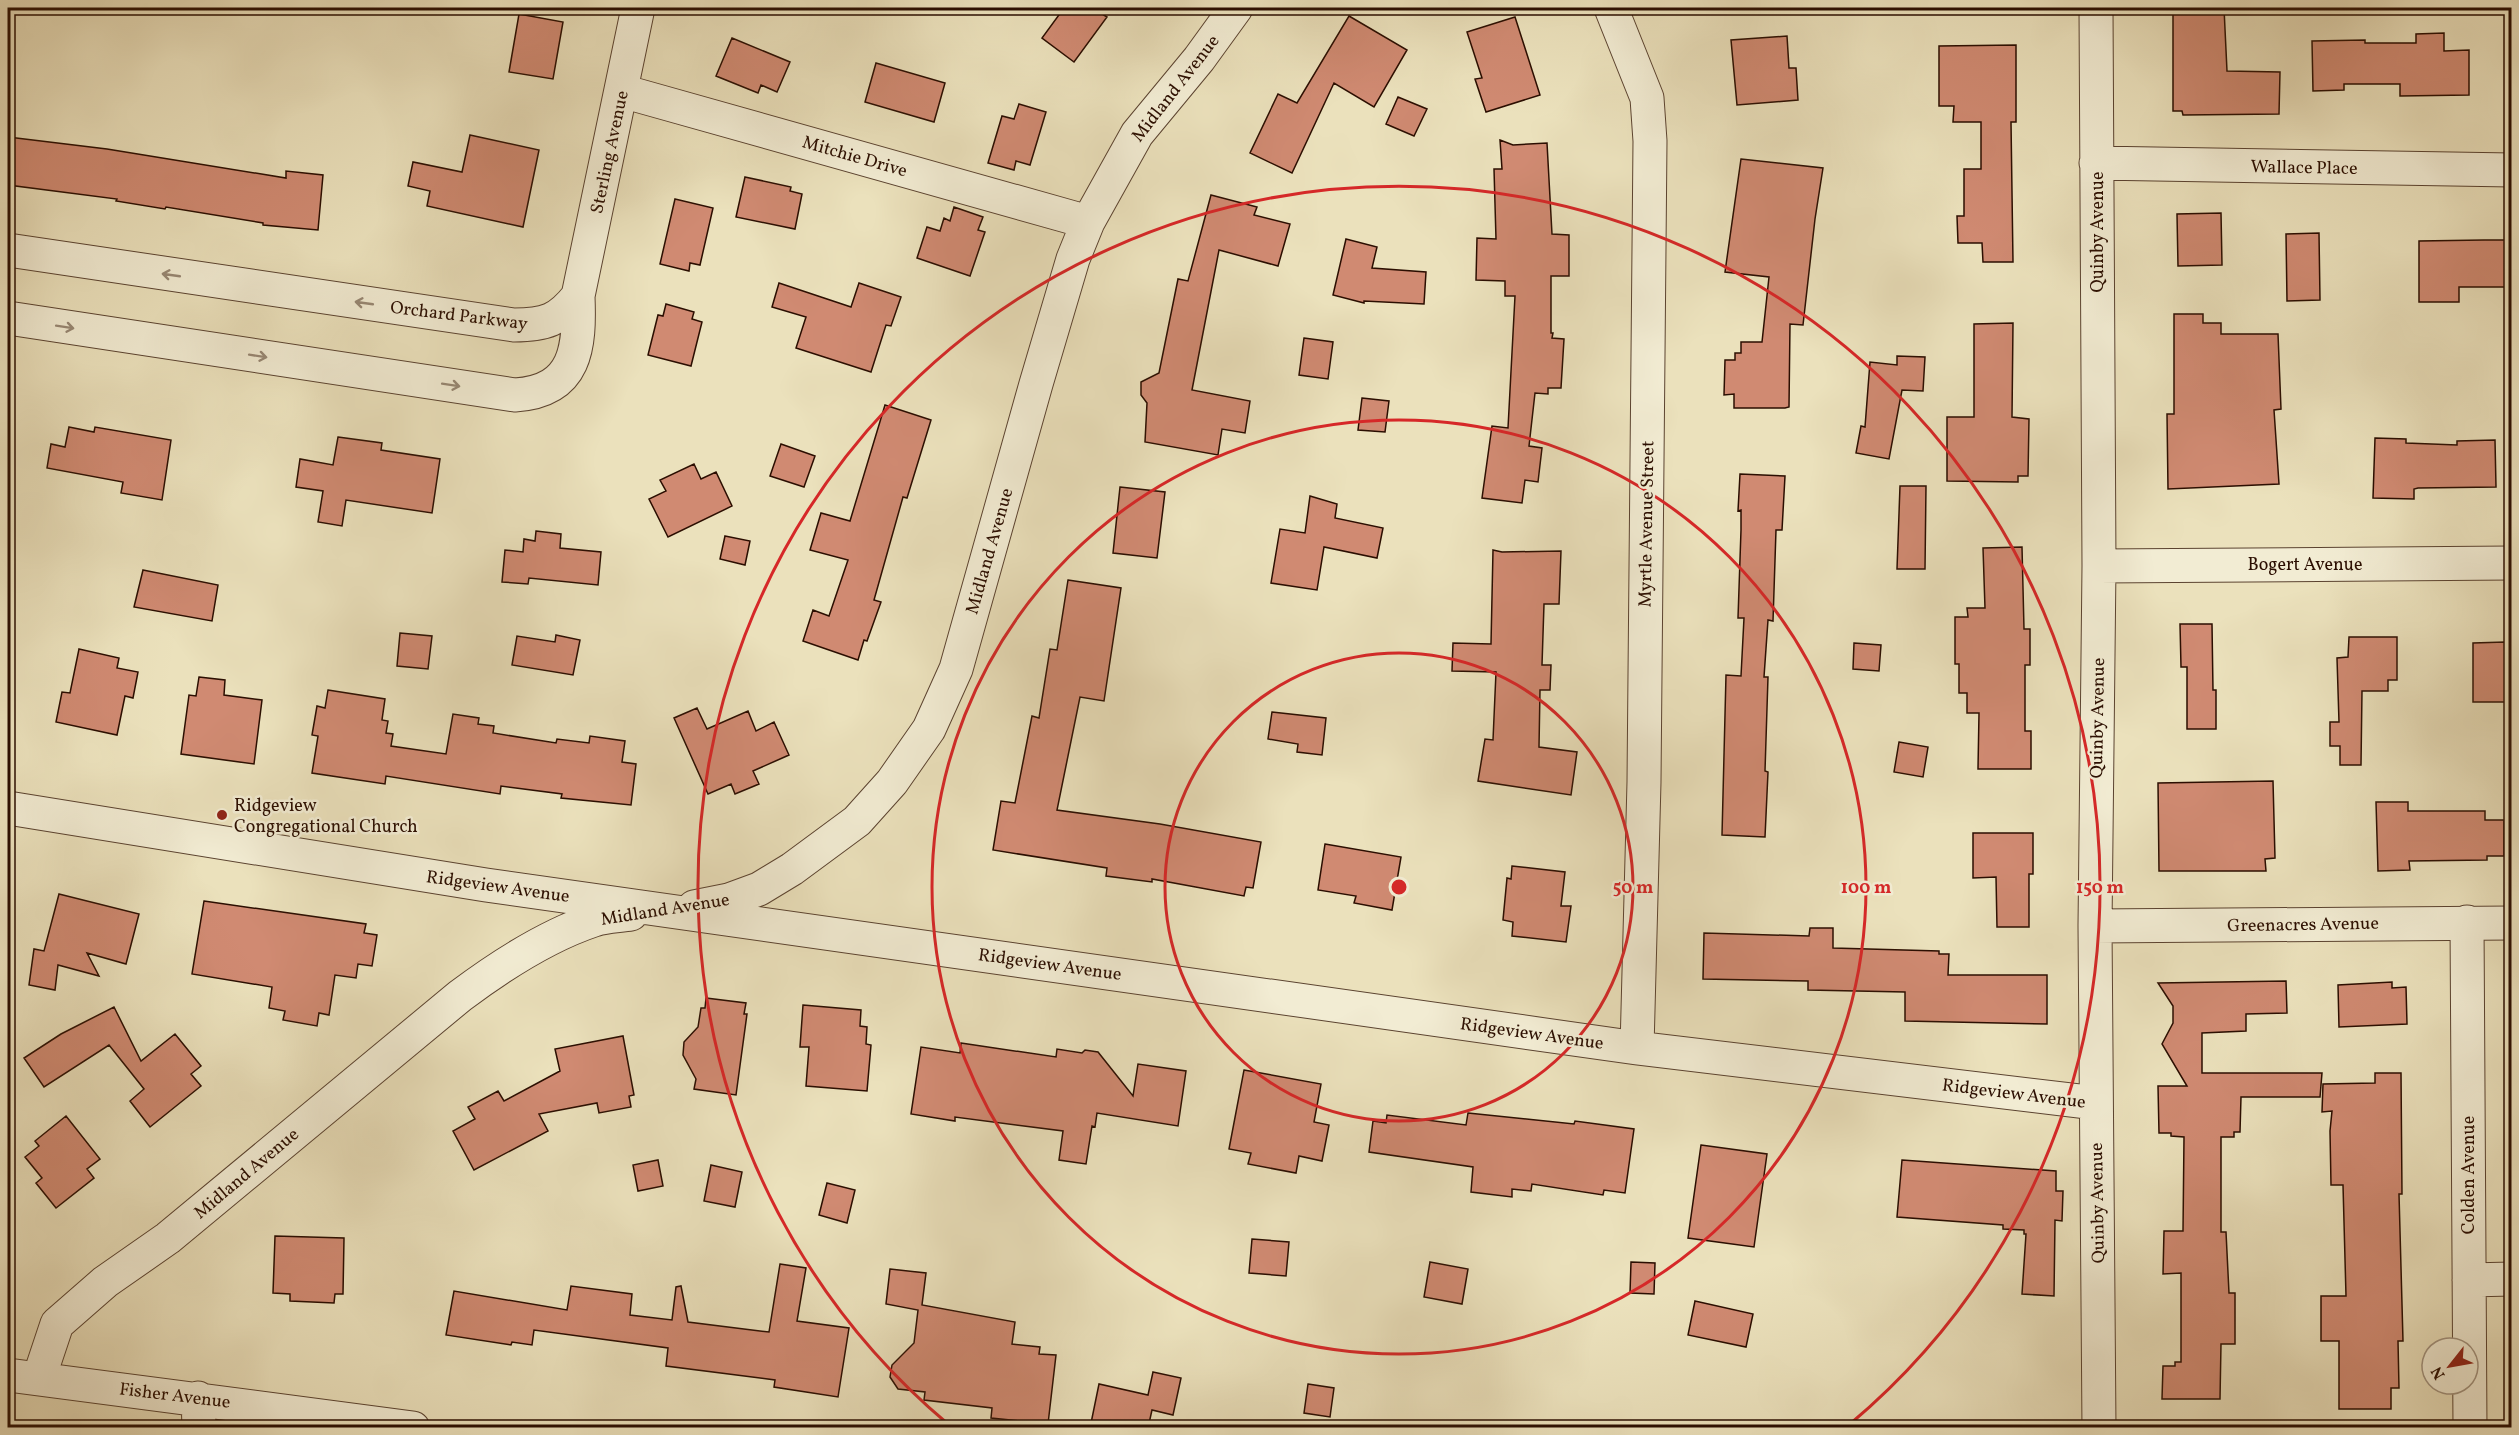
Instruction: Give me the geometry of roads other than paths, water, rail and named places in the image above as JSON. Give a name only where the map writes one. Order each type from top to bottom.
[{"type":"street","name":"Sterling Avenue","points":[[578,296],[638,8]]},
{"type":"street","name":"Midland Avenue","points":[[39,1378],[57,1324],[105,1282],[168,1238],[492,972],[554,937],[595,919],[729,900],[759,888],[792,869],[857,821],[892,782],[929,729],[956,669],[1039,373],[1073,259],[1088,222],[1137,134],[1199,59],[1236,8]]},
{"type":"street","name":"Myrtle Avenue Street","points":[[1611,8],[1647,99],[1650,141],[1644,782],[1637,1048]]},
{"type":"street","name":"Quinby Avenue","points":[[2096,8],[2099,566],[2094,926],[2099,1428]]},
{"type":"street","name":"Mitchie Drive","points":[[622,91],[1088,222]]},
{"type":"street","name":"Wallace Place","points":[[2096,163],[2511,170]]},
{"type":"street","name":"Orchard Parkway","points":[[8,250],[514,325],[533,325],[564,314],[578,296]]},
{"type":"street","points":[[8,318],[515,395],[534,394],[561,379],[578,338],[578,296]]},
{"type":"street","name":"Bogert Avenue","points":[[2099,566],[2511,563]]},
{"type":"street","name":"Ridgeview Avenue","points":[[8,808],[486,885],[1637,1048],[2096,1103]]},
{"type":"street","name":"Colden Avenue","points":[[2467,922],[2470,1428]]},
{"type":"street","name":"Greenacres Avenue","points":[[2094,926],[2511,922]]},
{"type":"street","points":[[2469,1280],[2511,1280]]},
{"type":"street","name":"Fisher Avenue","points":[[8,1375],[39,1378],[199,1413],[413,1428]]},
{"type":"place","name":"Ridgeview Congregational Church","points":[[222,815]]}]
